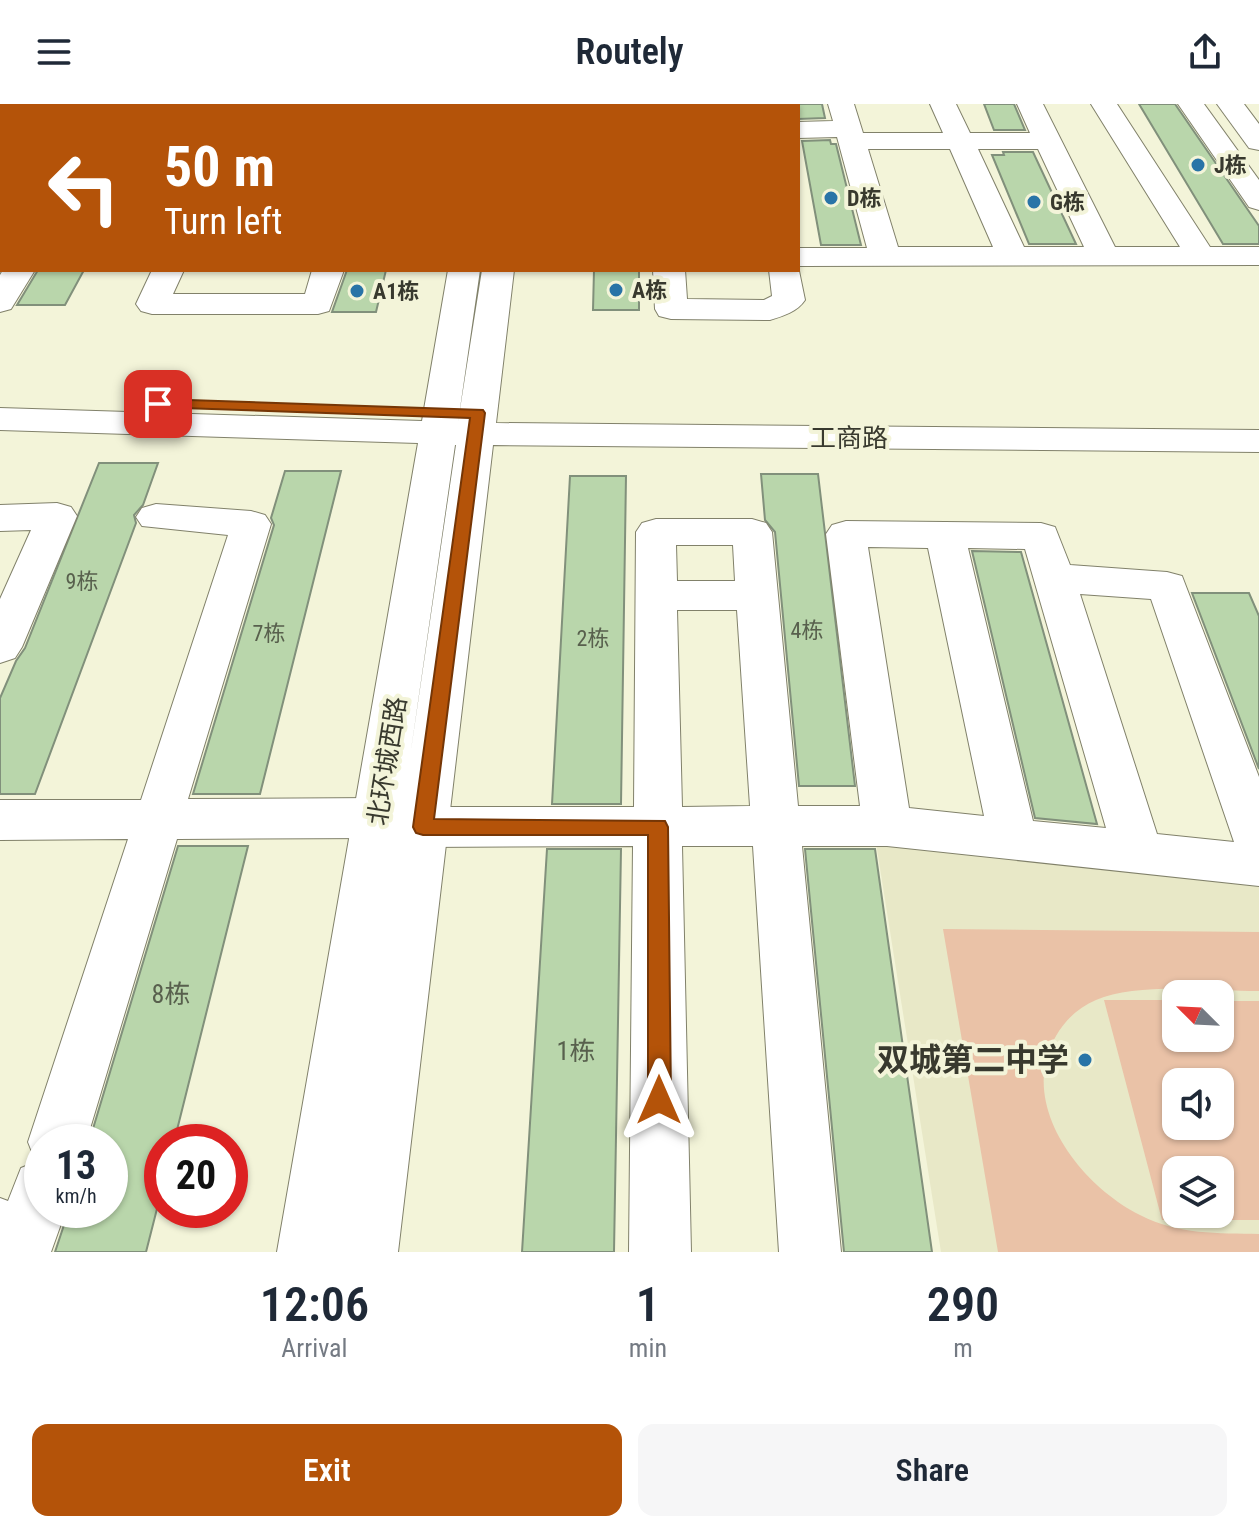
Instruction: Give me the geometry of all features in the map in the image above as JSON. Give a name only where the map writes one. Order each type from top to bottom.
[{"type":"main road","points":[[943,104],[1013,257]]},
{"type":"main road","points":[[1030,104],[1104,257]]},
{"type":"main road","points":[[1104,104],[1201,256]]},
{"type":"main road","points":[[1191,104],[1259,201]]},
{"type":"main road","points":[[1230,104],[1259,142]]},
{"type":"main road","points":[[847,125],[885,257]]},
{"type":"main road","points":[[800,130],[847,125],[959,141],[1048,141]]},
{"type":"main road","points":[[800,257],[1259,256]]},
{"type":"main road","points":[[0,302],[18,272]]},
{"type":"main road","points":[[167,272],[152,304],[318,304],[327,272]]},
{"type":"main road","points":[[238,304],[249,272]]},
{"type":"main road","name":"北环城西路","points":[[308,1252],[400,822],[458,423],[464,272]]},
{"type":"main road","name":"北环城西路","points":[[458,423],[497,272]]},
{"type":"main road","points":[[669,272],[671,309],[756,310],[770,310],[789,300],[785,272]]},
{"type":"main road","points":[[0,399],[458,423]]},
{"type":"main road","points":[[0,419],[458,423]]},
{"type":"main road","name":"工商路","points":[[458,423],[1259,421]]},
{"type":"main road","name":"工商路","points":[[458,423],[1259,441]]},
{"type":"main road","points":[[0,518],[57,516],[0,647]]},
{"type":"main road","points":[[63,1124],[251,524],[156,517]]},
{"type":"main road","points":[[660,1252],[656,532],[752,532],[810,1252]]},
{"type":"main road","points":[[887,826],[846,534],[1041,536],[1138,852]]},
{"type":"main road","points":[[945,535],[1013,839]]},
{"type":"main road","points":[[1054,578],[1167,586],[1259,843]]},
{"type":"main road","points":[[657,595],[757,596]]},
{"type":"main road","points":[[0,820],[658,827],[887,826],[1259,865]]},
{"type":"main road","name":"北环城西路","points":[[367,1252],[400,822]]},
{"type":"main road","points":[[0,1229],[27,1236],[30,1228]]},
{"type":"shaded area","name":"双城第二中学","points":[[876,843],[1259,874],[1259,1252],[941,1252]]},
{"type":"shaded area","points":[[943,929],[1259,932],[1259,991],[1234,990],[1234,980],[1162,980],[1162,989],[1113,994],[1096,1000],[1073,1015],[1056,1036],[1046,1062],[1044,1089],[1049,1115],[1061,1140],[1077,1164],[1118,1202],[1162,1224],[1162,1228],[1259,1234],[1259,1252],[998,1252]]},
{"type":"shaded area","points":[[1104,1000],[1162,1000],[1162,1052],[1234,1052],[1234,1001],[1259,1001],[1259,1220],[1234,1220],[1234,1156],[1162,1156],[1162,1220]]},
{"type":"building","points":[[800,104],[822,104],[825,118],[800,119]]},
{"type":"building","points":[[984,104],[1014,104],[1025,130],[994,130]]},
{"type":"building","name":"J栋","points":[[1139,104],[1175,104],[1259,226],[1259,244],[1223,244]]},
{"type":"building","name":"D栋","points":[[830,140],[831,144],[836,144],[861,245],[821,245],[802,141]]},
{"type":"building","name":"G栋","points":[[1003,152],[1033,152],[1076,244],[1029,244],[992,155],[1004,155]]},
{"type":"building","points":[[37,272],[83,272],[65,305],[17,305]]},
{"type":"building","name":"A1栋","points":[[346,272],[386,272],[376,312],[332,312]]},
{"type":"building","name":"A栋","points":[[594,272],[639,272],[639,310],[593,310]]},
{"type":"building","points":[[99,463],[158,463],[143,505],[134,515],[136,523],[35,794],[0,794],[0,698],[25,648]]},
{"type":"building","points":[[285,471],[341,471],[260,794],[193,794],[274,525],[271,518]]},
{"type":"building","points":[[761,474],[818,474],[855,786],[799,786],[775,532],[765,520]]},
{"type":"building","points":[[570,476],[626,476],[621,804],[552,804]]},
{"type":"building","points":[[972,551],[1021,552],[1097,824],[1035,818]]},
{"type":"building","points":[[1192,593],[1249,593],[1259,616],[1259,769]]},
{"type":"building","points":[[178,846],[248,846],[178,1124],[144,1124],[144,1228],[152,1228],[146,1252],[55,1252],[63,1228],[128,1228],[128,1124],[94,1124]]},
{"type":"building","points":[[547,849],[621,849],[614,1252],[522,1252]]},
{"type":"building","points":[[805,849],[875,849],[932,1252],[844,1252]]},
{"type":"place","name":"J栋","points":[[1198,165]]},
{"type":"place","name":"D栋","points":[[831,198]]},
{"type":"place","name":"G栋","points":[[1034,202]]},
{"type":"place","name":"A栋","points":[[616,290]]},
{"type":"place","name":"A1栋","points":[[357,291]]},
{"type":"place","name":"双城第二中学","points":[[1085,1060]]},
{"type":"route","points":[[158,404],[478,413],[423,827],[658,827],[659,1100]]}]
